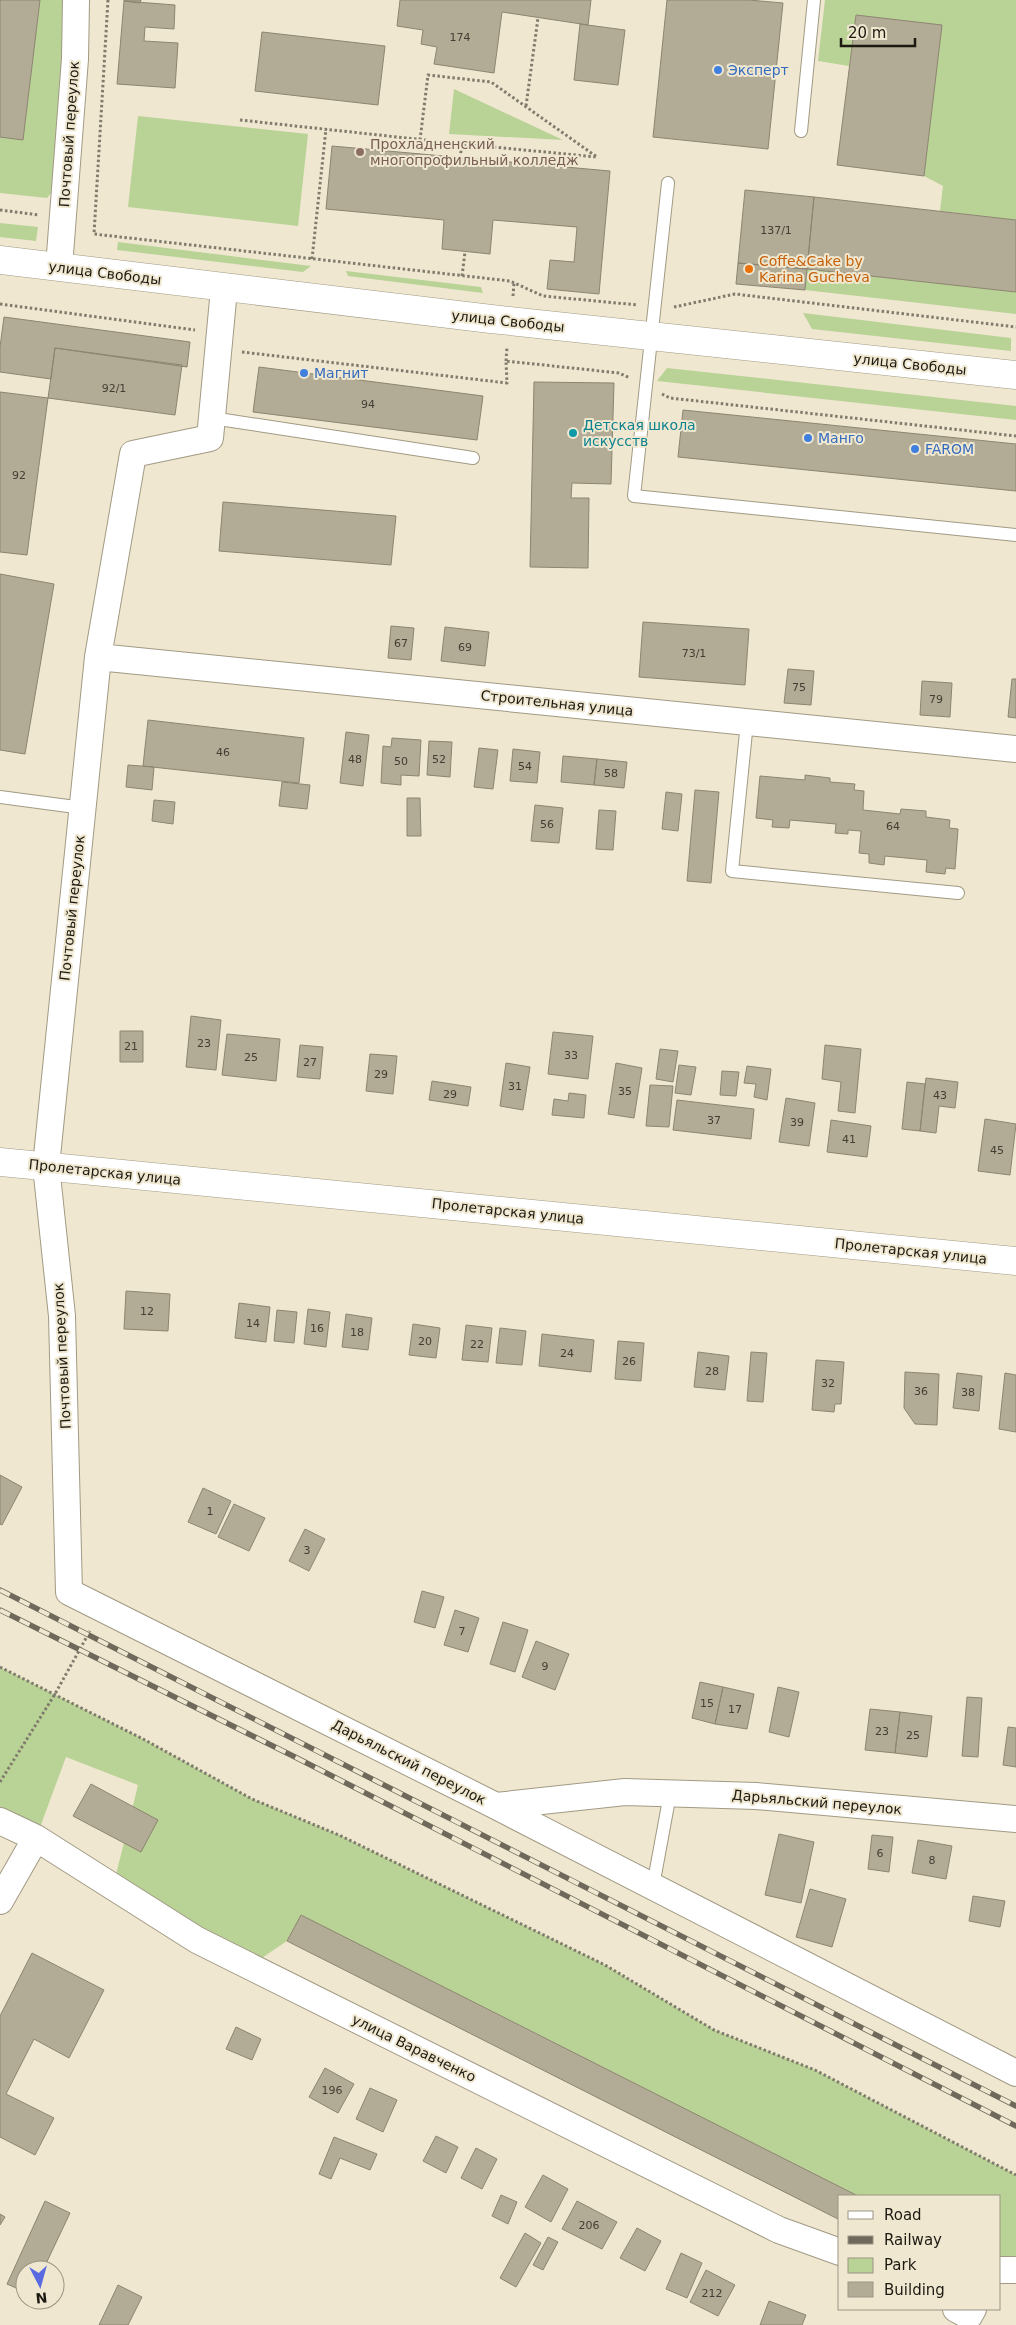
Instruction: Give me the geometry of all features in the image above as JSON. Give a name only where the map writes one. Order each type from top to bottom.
[{"type":"main road","name":"улица Свободы","points":[[0,260],[224,289],[650,337],[1016,375]]},
{"type":"main road","name":"Пролетарская улица","points":[[0,1162],[1016,1261]]},
{"type":"street","name":"Почтовый переулок","points":[[59,268],[75,59],[76,0]]},
{"type":"street","name":"Почтовый переулок","points":[[69,1592],[62,1316],[46,1166],[98,658],[134,454],[210,438],[224,289]]},
{"type":"street","name":"Строительная улица","points":[[98,658],[1016,749]]},
{"type":"street","name":"Дарьяльский переулок","points":[[69,1592],[496,1806],[625,1792],[756,1796],[1016,1819]]},
{"type":"street","points":[[496,1806],[1016,2073]]},
{"type":"street","name":"улица Варавченко","points":[[0,1821],[36,1838],[198,1940],[779,2230],[838,2251]]},
{"type":"street","points":[[0,1901],[36,1838]]},
{"type":"street","points":[[1001,2270],[1016,2270]]},
{"type":"lane","points":[[801,131],[814,0]]},
{"type":"lane","points":[[668,183],[634,496],[1016,535]]},
{"type":"lane","points":[[212,418],[473,458]]},
{"type":"lane","points":[[747,722],[732,871],[958,893]]},
{"type":"lane","points":[[0,797],[83,808]]},
{"type":"lane","points":[[653,1886],[670,1794]]},
{"type":"path","points":[[108,0],[94,234],[510,281],[543,296],[668,308],[735,294],[1016,326]]},
{"type":"path","points":[[526,106],[538,18]]},
{"type":"path","points":[[240,120],[420,140],[597,157],[491,82],[428,75],[420,140]]},
{"type":"path","points":[[312,259],[326,130]]},
{"type":"path","points":[[460,158],[462,144]]},
{"type":"path","points":[[462,276],[465,252]]},
{"type":"path","points":[[0,304],[210,332],[240,352],[506,383],[506,361],[619,373],[670,398],[1016,436]]},
{"type":"path","points":[[0,1782],[55,1694],[100,1607]]},
{"type":"path","points":[[0,1667],[145,1740],[252,1799],[339,1835],[605,1965],[714,2030],[815,2070],[1016,2175]]},
{"type":"green space","points":[[40,0],[66,0],[53,184],[51,193],[47,198],[0,193],[0,137],[23,140]]},
{"type":"green space","points":[[825,0],[1016,0],[1016,220],[940,211],[943,186],[924,176],[942,25],[856,15],[849,66],[818,61]]},
{"type":"green space","points":[[454,89],[563,140],[449,134]]},
{"type":"green space","points":[[138,116],[308,134],[298,226],[128,207]]},
{"type":"green space","points":[[0,223],[38,227],[36,241],[0,237]]},
{"type":"green space","points":[[118,242],[311,266],[303,272],[117,250]]},
{"type":"green space","points":[[807,269],[1016,292],[1016,314],[805,290]]},
{"type":"green space","points":[[346,271],[481,287],[483,293],[348,276]]},
{"type":"green space","points":[[803,313],[1011,338],[1011,351],[812,329]]},
{"type":"green space","points":[[667,368],[1016,406],[1016,420],[657,381]]},
{"type":"green space","points":[[0,1667],[145,1740],[252,1799],[339,1835],[605,1965],[714,2030],[815,2070],[1016,2175],[1016,2260],[1001,2269],[1001,2195],[856,2195],[301,1915],[287,1941],[250,1966],[113,1887],[138,1785],[66,1757],[36,1838],[0,1821]]},
{"type":"building","points":[[0,0],[40,0],[23,140],[0,137]]},
{"type":"building","points":[[124,0],[141,0],[140,3]]},
{"type":"building","points":[[400,0],[591,0],[588,25],[502,12],[494,73],[434,64],[437,47],[421,44],[423,30],[397,26]]},
{"type":"building","name":"Эксперт","points":[[667,0],[749,0],[783,3],[768,149],[653,137]]},
{"type":"building","points":[[124,1],[175,5],[174,29],[145,27],[144,41],[178,43],[175,88],[117,84]]},
{"type":"building","points":[[856,15],[942,25],[924,176],[837,165]]},
{"type":"building","points":[[580,24],[625,30],[618,85],[574,80]]},
{"type":"building","points":[[262,32],[385,46],[378,105],[255,91]]},
{"type":"building","points":[[332,146],[610,171],[599,294],[547,289],[550,260],[574,262],[577,227],[493,220],[490,254],[442,249],[444,220],[326,209]]},
{"type":"building","points":[[745,190],[814,197],[807,269],[738,263]]},
{"type":"building","points":[[814,197],[1016,220],[1016,292],[807,269]]},
{"type":"building","points":[[738,263],[807,269],[805,290],[736,284]]},
{"type":"building","points":[[4,317],[190,342],[187,367],[55,348],[51,379],[0,372],[0,347]]},
{"type":"building","points":[[55,348],[182,365],[175,415],[48,398]]},
{"type":"building","points":[[259,367],[483,396],[477,440],[253,412]]},
{"type":"building","name":"Детская школа искусств","points":[[534,382],[614,383],[611,484],[572,483],[571,498],[589,498],[588,568],[530,567]]},
{"type":"building","points":[[0,392],[48,398],[27,555],[0,552]]},
{"type":"building","points":[[683,410],[1016,444],[1016,491],[678,457]]},
{"type":"building","points":[[223,502],[396,516],[391,565],[219,551]]},
{"type":"building","points":[[0,574],[54,584],[25,754],[0,750]]},
{"type":"building","points":[[643,622],[749,629],[745,685],[639,677]]},
{"type":"building","points":[[391,626],[414,628],[411,660],[388,658]]},
{"type":"building","points":[[445,627],[489,632],[485,666],[441,661]]},
{"type":"building","points":[[788,669],[814,671],[811,705],[784,703]]},
{"type":"building","points":[[1012,679],[1016,679],[1016,718],[1008,717]]},
{"type":"building","points":[[922,681],[952,683],[950,717],[920,715]]},
{"type":"building","points":[[148,720],[304,738],[299,783],[143,766]]},
{"type":"building","points":[[346,732],[369,735],[363,786],[340,783]]},
{"type":"building","points":[[392,738],[421,740],[419,776],[401,775],[401,785],[381,783],[383,746],[391,747]]},
{"type":"building","points":[[429,741],[452,742],[450,777],[427,775]]},
{"type":"building","points":[[479,748],[498,750],[493,789],[474,787]]},
{"type":"building","points":[[513,749],[540,752],[537,783],[510,781]]},
{"type":"building","points":[[563,756],[597,759],[594,785],[561,782]]},
{"type":"building","points":[[597,759],[627,762],[624,788],[594,785]]},
{"type":"building","points":[[128,765],[154,767],[152,790],[126,787]]},
{"type":"building","points":[[805,775],[830,778],[830,782],[855,784],[854,790],[864,791],[863,810],[900,814],[901,809],[926,811],[926,817],[950,820],[949,828],[958,829],[955,869],[946,868],[945,874],[926,872],[927,860],[885,856],[884,865],[869,863],[869,854],[859,853],[861,831],[848,830],[848,834],[835,833],[836,824],[790,820],[789,828],[772,827],[773,820],[756,818],[760,776],[805,780]]},
{"type":"building","points":[[282,782],[310,785],[307,809],[279,806]]},
{"type":"building","points":[[695,790],[719,792],[711,883],[687,881]]},
{"type":"building","points":[[666,792],[682,794],[678,831],[662,829]]},
{"type":"building","points":[[407,798],[420,798],[421,836],[407,836]]},
{"type":"building","points":[[154,800],[175,802],[173,824],[152,821]]},
{"type":"building","points":[[535,805],[563,808],[559,843],[531,841]]},
{"type":"building","points":[[599,810],[616,811],[613,850],[596,849]]},
{"type":"building","points":[[191,1016],[221,1020],[216,1070],[186,1067]]},
{"type":"building","points":[[120,1031],[143,1031],[143,1062],[120,1062]]},
{"type":"building","points":[[553,1032],[593,1036],[588,1079],[548,1074]]},
{"type":"building","points":[[227,1034],[280,1039],[276,1081],[222,1075]]},
{"type":"building","points":[[300,1045],[323,1047],[320,1079],[297,1077]]},
{"type":"building","points":[[825,1045],[861,1049],[855,1113],[838,1111],[841,1082],[822,1079]]},
{"type":"building","points":[[660,1049],[678,1051],[673,1082],[656,1079]]},
{"type":"building","points":[[370,1054],[397,1056],[393,1094],[366,1091]]},
{"type":"building","points":[[506,1063],[530,1067],[523,1110],[500,1106]]},
{"type":"building","points":[[616,1063],[642,1068],[634,1118],[608,1114]]},
{"type":"building","points":[[679,1065],[696,1067],[691,1095],[675,1093]]},
{"type":"building","points":[[747,1066],[771,1069],[767,1100],[754,1097],[756,1084],[744,1083]]},
{"type":"building","points":[[722,1071],[739,1072],[736,1096],[720,1095]]},
{"type":"building","points":[[926,1078],[958,1082],[955,1108],[939,1106],[936,1133],[920,1131]]},
{"type":"building","points":[[432,1081],[471,1087],[468,1106],[429,1100]]},
{"type":"building","points":[[907,1082],[925,1084],[920,1131],[902,1129]]},
{"type":"building","points":[[650,1085],[673,1086],[669,1127],[646,1126]]},
{"type":"building","points":[[569,1093],[586,1095],[584,1118],[552,1115],[554,1099],[568,1101]]},
{"type":"building","points":[[786,1098],[815,1103],[809,1146],[779,1142]]},
{"type":"building","points":[[677,1100],[754,1109],[751,1139],[673,1130]]},
{"type":"building","points":[[985,1119],[1016,1124],[1010,1175],[978,1171]]},
{"type":"building","points":[[831,1120],[871,1126],[867,1157],[827,1152]]},
{"type":"building","points":[[126,1291],[170,1294],[168,1331],[124,1329]]},
{"type":"building","points":[[239,1303],[270,1307],[266,1342],[235,1338]]},
{"type":"building","points":[[308,1309],[330,1312],[326,1347],[304,1344]]},
{"type":"building","points":[[277,1310],[297,1312],[294,1343],[274,1341]]},
{"type":"building","points":[[346,1314],[372,1318],[368,1350],[342,1347]]},
{"type":"building","points":[[413,1324],[440,1328],[436,1358],[409,1355]]},
{"type":"building","points":[[466,1325],[492,1328],[488,1362],[462,1360]]},
{"type":"building","points":[[500,1328],[526,1331],[522,1365],[496,1363]]},
{"type":"building","points":[[542,1334],[594,1340],[591,1372],[539,1366]]},
{"type":"building","points":[[618,1341],[644,1343],[641,1381],[615,1379]]},
{"type":"building","points":[[698,1352],[729,1356],[725,1390],[694,1387]]},
{"type":"building","points":[[751,1352],[767,1353],[763,1402],[747,1401]]},
{"type":"building","points":[[816,1360],[844,1362],[841,1404],[835,1404],[834,1412],[812,1410]]},
{"type":"building","points":[[905,1372],[939,1374],[937,1425],[915,1424],[904,1408]]},
{"type":"building","points":[[957,1373],[982,1376],[979,1411],[953,1408]]},
{"type":"building","points":[[1005,1373],[1016,1375],[1016,1432],[999,1429]]},
{"type":"building","points":[[0,1475],[22,1487],[2,1525],[0,1524]]},
{"type":"building","points":[[203,1488],[231,1501],[216,1534],[188,1522]]},
{"type":"building","points":[[234,1504],[265,1518],[249,1551],[218,1537]]},
{"type":"building","points":[[305,1529],[325,1539],[309,1571],[289,1561]]},
{"type":"building","points":[[422,1591],[444,1597],[435,1628],[414,1622]]},
{"type":"building","points":[[455,1610],[479,1618],[468,1652],[444,1645]]},
{"type":"building","points":[[503,1622],[528,1630],[515,1672],[490,1664]]},
{"type":"building","points":[[536,1641],[569,1654],[555,1690],[522,1677]]},
{"type":"building","points":[[700,1682],[723,1687],[715,1724],[692,1718]]},
{"type":"building","points":[[723,1687],[754,1694],[747,1729],[715,1724]]},
{"type":"building","points":[[778,1687],[799,1692],[789,1737],[769,1732]]},
{"type":"building","points":[[967,1697],[982,1698],[978,1757],[962,1756]]},
{"type":"building","points":[[870,1709],[900,1712],[895,1753],[865,1750]]},
{"type":"building","points":[[900,1712],[932,1716],[927,1757],[895,1753]]},
{"type":"building","points":[[1008,1727],[1016,1728],[1016,1767],[1003,1765]]},
{"type":"building","points":[[91,1784],[158,1820],[141,1852],[73,1816]]},
{"type":"building","points":[[779,1834],[814,1842],[801,1903],[765,1895]]},
{"type":"building","points":[[872,1835],[893,1837],[889,1872],[868,1869]]},
{"type":"building","points":[[918,1840],[952,1846],[946,1879],[912,1873]]},
{"type":"building","points":[[810,1889],[846,1899],[832,1947],[796,1937]]},
{"type":"building","points":[[973,1896],[1005,1901],[1000,1927],[969,1921]]},
{"type":"building","points":[[301,1915],[856,2195],[838,2195],[838,2219],[287,1941]]},
{"type":"building","points":[[32,1953],[104,1990],[69,2058],[34,2039],[6,2094],[54,2118],[35,2155],[0,2137],[0,2016]]},
{"type":"building","points":[[236,2027],[261,2039],[252,2060],[226,2049]]},
{"type":"building","points":[[325,2068],[354,2084],[338,2113],[309,2097]]},
{"type":"building","points":[[370,2088],[397,2100],[383,2132],[356,2119]]},
{"type":"building","points":[[436,2136],[458,2147],[446,2173],[423,2161]]},
{"type":"building","points":[[334,2137],[377,2154],[370,2170],[340,2158],[331,2179],[319,2174]]},
{"type":"building","points":[[476,2148],[497,2159],[482,2189],[461,2178]]},
{"type":"building","points":[[543,2175],[568,2189],[551,2222],[525,2207]]},
{"type":"building","points":[[501,2195],[517,2202],[508,2224],[492,2216]]},
{"type":"building","points":[[45,2201],[70,2213],[48,2260],[18,2260]]},
{"type":"building","points":[[577,2201],[617,2222],[602,2249],[562,2229]]},
{"type":"building","points":[[0,2214],[5,2217],[0,2225]]},
{"type":"building","points":[[637,2228],[661,2241],[645,2271],[620,2258]]},
{"type":"building","points":[[525,2233],[541,2243],[516,2287],[500,2278]]},
{"type":"building","points":[[548,2237],[558,2242],[543,2270],[533,2265]]},
{"type":"building","points":[[681,2253],[702,2263],[687,2298],[666,2289]]},
{"type":"building","points":[[15,2267],[15,2288],[7,2284]]},
{"type":"building","points":[[706,2270],[735,2285],[718,2316],[690,2302]]},
{"type":"building","points":[[118,2285],[142,2297],[128,2325],[99,2325]]},
{"type":"building","points":[[769,2301],[806,2315],[802,2325],[760,2325]]},
{"type":"railway","points":[[0,1590],[1016,2106]]},
{"type":"railway","points":[[0,1610],[295,1757],[1016,2126]]},
{"type":"place","name":"Эксперт","points":[[718,70]]},
{"type":"place","name":"Прохладненский многопрофильный колледж","points":[[360,152]]},
{"type":"place","name":"Coffe&Cake by Karina Gucheva","points":[[749,269]]},
{"type":"place","name":"Магнит","points":[[304,373]]},
{"type":"place","name":"Детская школа искусств","points":[[573,433]]},
{"type":"place","name":"Манго","points":[[808,438]]},
{"type":"place","name":"FAROM","points":[[915,449]]}]
